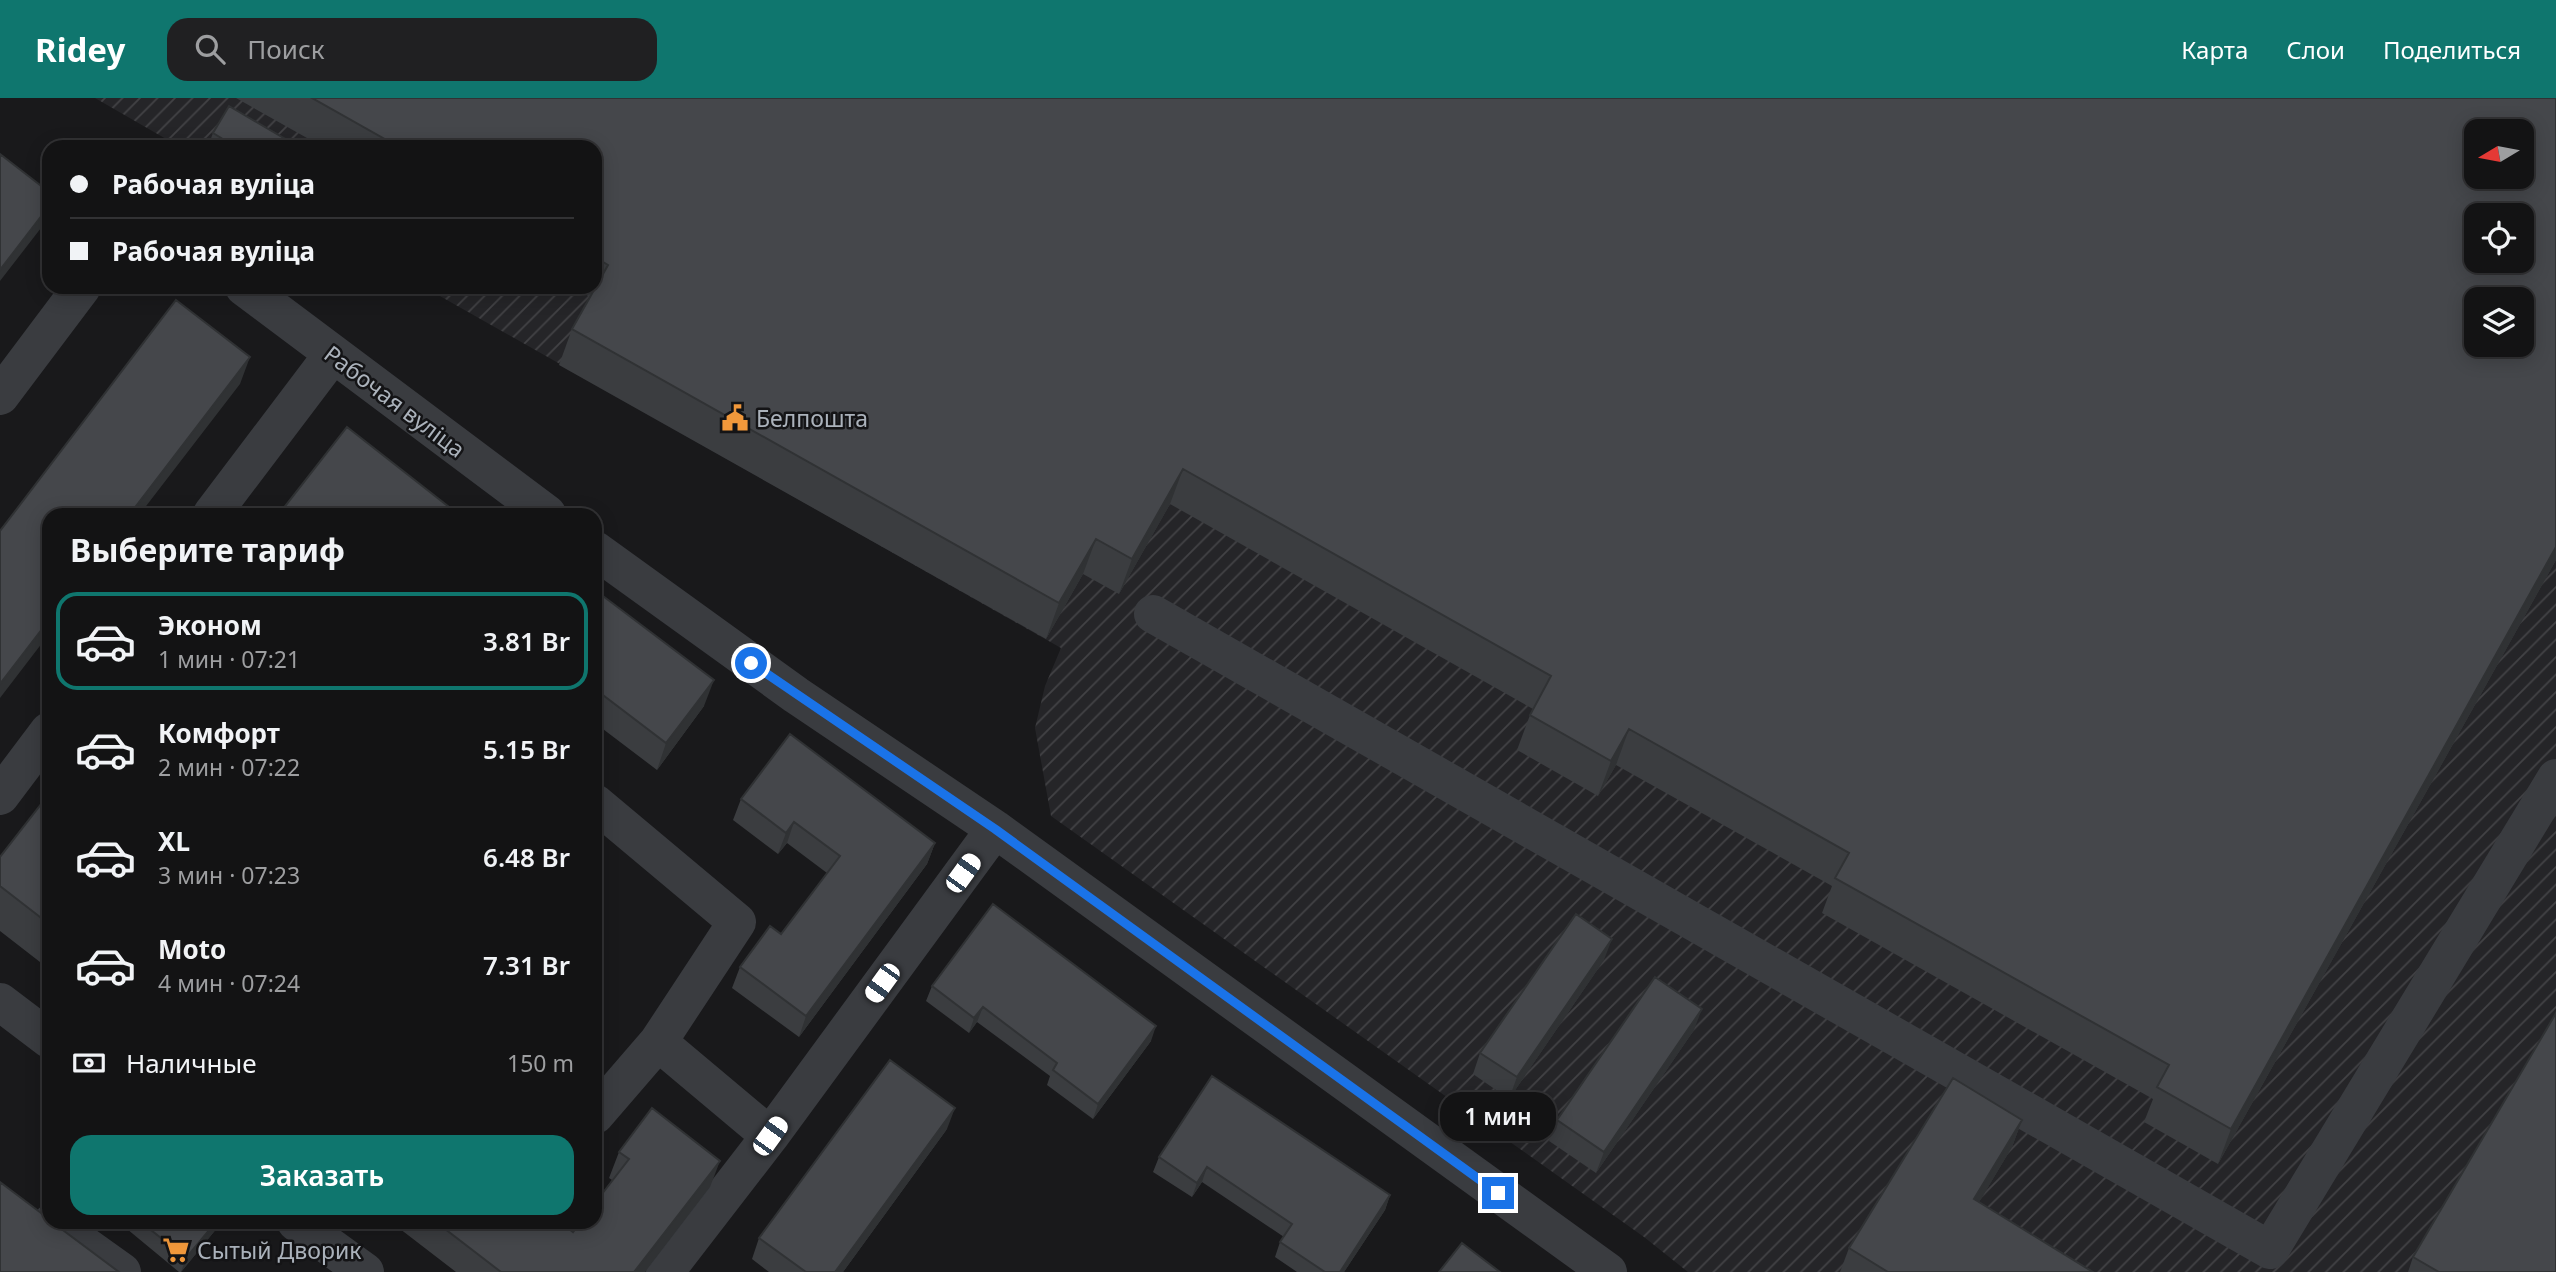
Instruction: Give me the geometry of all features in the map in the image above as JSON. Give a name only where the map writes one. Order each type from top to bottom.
[{"type":"street","points":[[0,396],[77,294]]},
{"type":"street","name":"Рабочая вуліца","points":[[253,294],[539,508]]},
{"type":"street","points":[[217,508],[333,354]]},
{"type":"street","points":[[602,555],[796,695],[995,829],[1608,1272]]},
{"type":"street","points":[[1153,614],[2270,1250],[2556,778]]},
{"type":"street","points":[[0,796],[42,740]]},
{"type":"street","points":[[602,809],[737,922],[658,1042],[602,1107]]},
{"type":"street","points":[[670,1270],[995,829]]},
{"type":"street","points":[[0,1002],[42,1034]]},
{"type":"street","points":[[658,1042],[770,1136]]},
{"type":"street","points":[[62,1229],[122,1272]]},
{"type":"street","points":[[306,1229],[365,1272]]},
{"type":"shaded area","points":[[95,98],[2556,98],[2556,1272],[1688,1272],[1644,1237],[1051,816],[1035,728],[1045,686],[1061,648],[436,294],[602,294],[602,140],[168,140]]},
{"type":"building","points":[[312,98],[2556,98],[2556,547],[2231,1129],[2157,1087],[2169,1065],[1835,878],[1849,853],[1629,729],[1611,761],[1530,715],[1551,676],[1183,469],[1132,559],[1096,539],[1059,603],[572,329],[592,294],[602,294],[602,276],[608,265],[602,261],[602,140],[387,140]]},
{"type":"building","points":[[229,106],[287,140],[224,140],[213,133]]},
{"type":"building","points":[[0,154],[42,187],[42,215],[0,270]]},
{"type":"building","points":[[176,300],[250,357],[135,508],[42,508],[42,629],[0,684],[0,531]]},
{"type":"building","points":[[347,427],[450,508],[284,508]]},
{"type":"building","points":[[602,595],[714,680],[666,743],[602,694]]},
{"type":"building","points":[[790,734],[935,843],[806,1016],[740,967],[770,926],[781,934],[840,856],[794,822],[786,833],[741,799]]},
{"type":"building","points":[[42,803],[42,919],[0,886],[0,857]]},
{"type":"building","points":[[993,904],[1156,1026],[1098,1104],[1053,1070],[1057,1063],[983,1007],[974,1018],[932,986]]},
{"type":"building","points":[[1576,914],[1612,939],[1517,1077],[1480,1053]]},
{"type":"building","points":[[1655,977],[1702,1009],[1604,1152],[1557,1120]]},
{"type":"building","points":[[2556,1013],[2556,1272],[2439,1272],[2413,1257]]},
{"type":"building","points":[[890,1060],[955,1108],[835,1272],[806,1272],[759,1238]]},
{"type":"building","points":[[1212,1076],[1390,1195],[1340,1272],[1325,1272],[1280,1242],[1292,1224],[1207,1167],[1197,1183],[1159,1157]]},
{"type":"building","points":[[1953,1078],[2022,1120],[1974,1199],[2093,1272],[1888,1272],[1849,1248]]},
{"type":"building","points":[[652,1108],[720,1161],[634,1272],[501,1272],[445,1229],[569,1229],[573,1232],[575,1229],[602,1229],[602,1194],[629,1159],[619,1152]]},
{"type":"building","points":[[0,1182],[42,1214],[42,1229],[61,1229],[119,1272],[0,1272]]},
{"type":"building","points":[[150,1229],[210,1229],[186,1258]]},
{"type":"building","points":[[1462,1243],[1500,1272],[1439,1272]]},
{"type":"place","name":"Белпошта","points":[[735,418]]},
{"type":"place","name":"Сытый Дворик","points":[[176,1250]]},
{"type":"route","points":[[751,663],[995,829],[1498,1193]]}]
